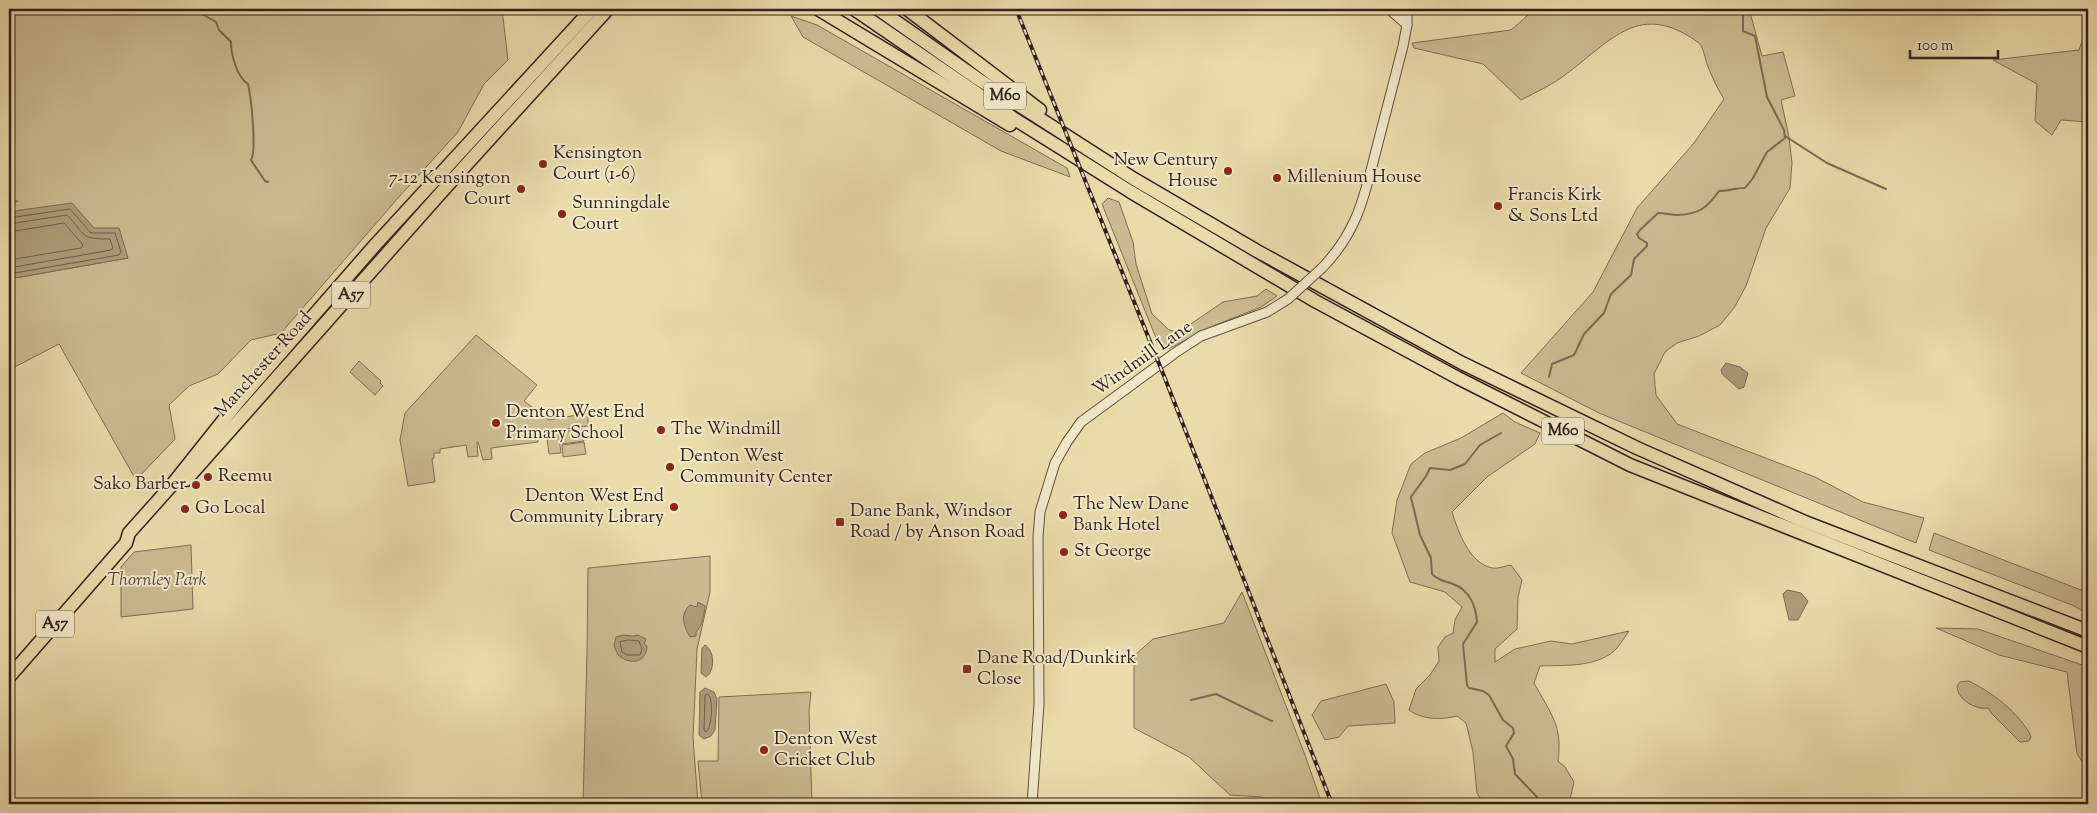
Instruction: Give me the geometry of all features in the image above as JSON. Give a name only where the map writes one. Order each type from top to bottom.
[{"type":"highway","name":"Manchester Road","points":[[126,543],[129,533],[171,486],[238,402],[376,244],[592,9]]},
{"type":"highway","name":"Manchester Road","points":[[9,677],[126,543],[135,539],[446,187],[608,9]]},
{"type":"highway","name":"M60","points":[[818,9],[1019,130],[1068,153]]},
{"type":"highway","name":"M60","points":[[854,9],[1068,153],[1315,301],[1458,378],[1630,465],[2088,647]]},
{"type":"highway","name":"M60","points":[[878,9],[978,79],[1134,179],[1257,251],[1462,363],[1637,448],[1806,522],[2088,631]]},
{"type":"highway","name":"M60","points":[[907,9],[986,71],[1134,179]]},
{"type":"highway","name":"A57","points":[[376,244],[403,223],[436,189],[446,187]]},
{"type":"street","points":[[1389,9],[1407,25]]},
{"type":"street","name":"Windmill Lane","points":[[1032,804],[1039,704],[1038,537],[1040,512],[1055,464],[1067,442],[1082,422],[1174,353],[1202,336],[1267,312],[1288,299],[1338,252],[1350,233],[1362,207],[1407,25],[1408,9]]},
{"type":"green space","points":[[9,9],[502,9],[508,60],[484,84],[458,132],[281,333],[251,340],[218,374],[189,386],[169,405],[175,439],[136,480],[59,344],[9,370],[9,279],[128,258],[94,228],[21,210],[9,213],[9,204],[18,201],[9,202]]},
{"type":"green space","points":[[1530,9],[1749,9],[1762,56],[1783,52],[1795,96],[1781,100],[1789,137],[1792,163],[1790,188],[1766,228],[1746,286],[1734,308],[1720,325],[1699,336],[1677,343],[1665,352],[1654,374],[1656,395],[1677,424],[1815,477],[1863,502],[1924,518],[1916,543],[1599,413],[1521,373],[1593,292],[1637,208],[1694,143],[1724,99],[1699,43],[1678,31],[1660,25],[1643,25],[1628,29],[1598,49],[1560,79],[1521,100],[1483,64],[1414,48],[1412,43],[1511,30],[1527,16]]},
{"type":"green space","points":[[791,16],[817,25],[1067,168],[1070,177],[1001,151],[803,37]]},
{"type":"green space","points":[[2088,25],[2088,122],[2061,120],[2052,135],[2035,121],[2037,84],[1993,60],[2079,50]]},
{"type":"green space","points":[[1108,198],[1119,202],[1133,242],[1136,264],[1152,314],[1169,330],[1179,332],[1223,302],[1257,296],[1266,289],[1277,296],[1261,307],[1213,326],[1168,349],[1156,338],[1102,204]]},
{"type":"green space","name":"Denton West End Primary School","points":[[476,335],[537,385],[524,401],[549,420],[588,413],[588,426],[558,430],[561,453],[549,454],[546,431],[537,433],[538,442],[491,448],[492,459],[483,460],[478,442],[478,456],[468,457],[466,445],[440,449],[440,453],[434,453],[434,458],[432,459],[435,482],[408,486],[400,440],[405,413]]},
{"type":"green space","points":[[359,361],[381,381],[380,383],[383,386],[375,395],[350,372]]},
{"type":"green space","points":[[1503,413],[1515,422],[1540,433],[1535,444],[1487,477],[1452,512],[1466,545],[1477,560],[1492,568],[1511,565],[1522,580],[1518,597],[1517,629],[1495,649],[1495,662],[1515,649],[1551,641],[1572,644],[1629,631],[1618,647],[1602,659],[1582,664],[1540,666],[1534,683],[1550,711],[1557,728],[1559,738],[1558,761],[1565,767],[1574,782],[1569,804],[1484,804],[1477,793],[1473,752],[1466,723],[1457,716],[1432,718],[1420,716],[1409,710],[1416,689],[1430,675],[1439,661],[1438,647],[1445,637],[1453,633],[1455,620],[1462,607],[1445,592],[1410,582],[1392,533],[1397,500],[1411,464],[1425,453],[1461,438]]},
{"type":"green space","points":[[582,429],[584,441],[562,444],[560,432]]},
{"type":"green space","points":[[584,442],[586,454],[563,457],[562,445]]},
{"type":"green space","points":[[1934,533],[2081,590],[2088,590],[2088,614],[2072,605],[1929,550]]},
{"type":"green space","name":"Thornley Park","points":[[191,545],[193,609],[121,617],[121,567],[134,552]]},
{"type":"green space","points":[[710,556],[710,592],[697,649],[693,738],[698,804],[583,804],[588,568]]},
{"type":"green space","points":[[1242,592],[1322,804],[1264,804],[1263,797],[1230,795],[1189,757],[1134,728],[1134,656],[1153,639],[1224,623]]},
{"type":"green space","points":[[1936,628],[1978,629],[2088,667],[2088,770],[2077,754],[2067,672],[1999,655]]},
{"type":"green space","points":[[1969,681],[1987,691],[2010,709],[2029,732],[2031,737],[2029,741],[2020,742],[1988,708],[1972,705],[1963,699],[1957,686],[1960,682]]},
{"type":"green space","points":[[1386,684],[1394,702],[1395,723],[1348,726],[1339,737],[1325,740],[1312,715],[1321,701]]},
{"type":"green space","name":"Denton West Cricket Club","points":[[811,692],[809,712],[812,804],[702,804],[698,761],[718,761],[719,697]]},
{"type":"water","points":[[72,203],[94,228],[119,228],[128,258],[9,279],[9,213]]},
{"type":"water","points":[[1726,363],[1740,367],[1748,373],[1744,387],[1739,389],[1722,374],[1721,370]]},
{"type":"water","points":[[1787,590],[1801,593],[1808,601],[1798,620],[1789,620],[1783,594]]},
{"type":"water","points":[[698,602],[705,606],[704,616],[696,636],[690,637],[684,624],[684,616],[690,605],[697,607]]},
{"type":"water","points":[[638,635],[646,639],[644,644],[647,646],[646,652],[641,659],[632,661],[618,655],[614,646],[616,637]]},
{"type":"water","points":[[705,645],[711,652],[713,661],[711,670],[706,677],[701,673],[702,648]]},
{"type":"water","points":[[705,688],[714,692],[717,699],[715,730],[711,736],[704,739],[699,735],[700,692]]},
{"type":"waterway","points":[[193,9],[216,22],[219,30],[231,42],[235,65],[244,81],[248,84],[253,135],[253,155],[251,160],[265,181],[268,182]]},
{"type":"waterway","points":[[1549,377],[1552,364],[1574,355],[1584,334],[1604,313],[1611,294],[1631,275],[1634,259],[1647,246],[1647,243],[1639,238],[1637,234],[1640,230],[1658,213],[1678,215],[1692,213],[1706,206],[1719,191],[1745,188],[1753,178],[1767,152],[1785,138],[1784,130],[1767,97],[1755,36],[1743,31],[1743,12],[1731,9]]},
{"type":"waterway","points":[[1785,136],[1827,163],[1886,189]]},
{"type":"waterway","points":[[1501,433],[1480,445],[1465,464],[1450,470],[1430,468],[1411,497],[1420,535],[1431,558],[1432,574],[1464,590],[1471,600],[1475,611],[1477,622],[1463,644],[1467,685],[1469,688],[1483,691],[1489,695],[1503,720],[1513,728],[1514,733],[1506,746],[1513,759],[1515,774],[1537,797],[1537,804]]},
{"type":"waterway","points":[[1191,700],[1216,694],[1272,721]]},
{"type":"railway","points":[[1016,9],[1164,376],[1332,804]]},
{"type":"place","name":"Kensington Court (1-6)","points":[[543,164]]},
{"type":"place","name":"New Century House","points":[[1228,171]]},
{"type":"place","name":"Millenium House","points":[[1277,178]]},
{"type":"place","name":"7-12 Kensington Court","points":[[521,189]]},
{"type":"place","name":"Francis Kirk & Sons Ltd","points":[[1498,206]]},
{"type":"place","name":"Sunningdale Court","points":[[562,214]]},
{"type":"place","name":"Denton West End Primary School","points":[[496,423]]},
{"type":"place","name":"The Windmill","points":[[661,430]]},
{"type":"place","name":"Denton West Community Center","points":[[670,467]]},
{"type":"place","name":"Reemu","points":[[208,477]]},
{"type":"place","name":"Sako Barber","points":[[196,485]]},
{"type":"place","name":"Denton West End Community Library","points":[[674,507]]},
{"type":"place","name":"Go Local","points":[[185,509]]},
{"type":"place","name":"The New Dane Bank Hotel","points":[[1063,515]]},
{"type":"place","name":"Dane Bank, Windsor Road / by Anson Road","points":[[840,522]]},
{"type":"place","name":"St George","points":[[1064,552]]},
{"type":"place","name":"Dane Road/Dunkirk Close","points":[[967,669]]},
{"type":"place","name":"Denton West Cricket Club","points":[[764,750]]}]
